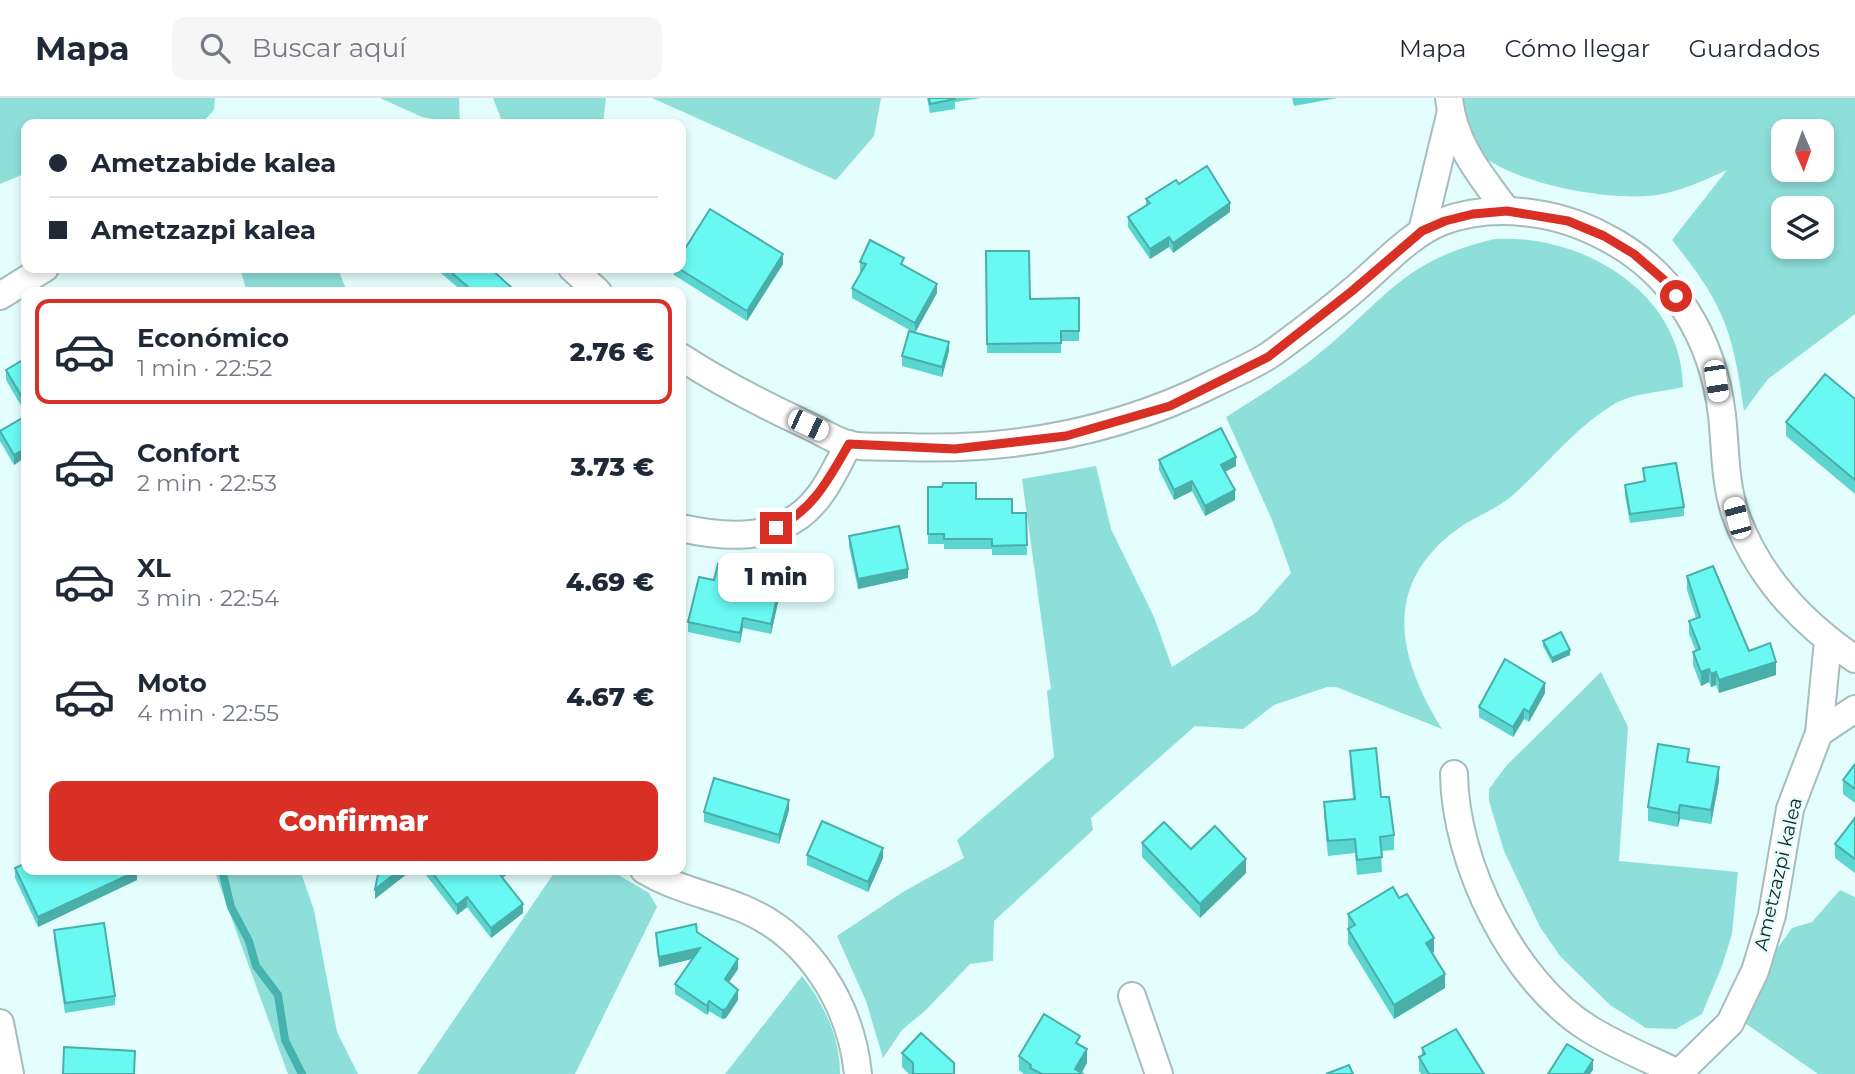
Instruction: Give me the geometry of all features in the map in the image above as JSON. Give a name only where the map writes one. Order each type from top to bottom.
[{"type":"street","points":[[1450,105],[1468,158],[1507,211]]},
{"type":"street","points":[[1422,231],[1450,105]]},
{"type":"street","points":[[686,360],[736,392],[849,444],[955,449],[1066,436],[1170,406],[1268,357],[1352,291],[1422,231],[1445,221],[1507,211],[1568,221],[1604,236],[1634,254],[1664,280],[1688,311],[1704,344],[1716,381],[1725,476],[1737,518],[1753,555],[1779,595],[1828,641],[1855,659]]},
{"type":"street","points":[[0,296],[37,273]]},
{"type":"street","points":[[577,273],[593,287]]},
{"type":"street","points":[[686,529],[740,537],[776,528],[808,509],[820,496],[849,444]]},
{"type":"street","name":"Ametzazpi kalea","points":[[1678,1074],[1730,1023],[1755,971],[1772,915],[1790,809],[1819,733],[1828,641]]},
{"type":"street","points":[[1819,733],[1855,709]]},
{"type":"street","points":[[1454,774],[1454,799],[1461,832],[1478,883],[1515,954],[1559,1006],[1590,1030],[1678,1074]]},
{"type":"street","points":[[653,875],[746,910],[776,928],[802,949],[824,975],[841,1006],[852,1038],[858,1074]]},
{"type":"street","points":[[1132,996],[1159,1074]]},
{"type":"street","points":[[0,1023],[10,1074]]},
{"type":"shaded area","points":[[0,98],[215,98],[214,110],[206,119],[21,119],[21,175],[0,184]]},
{"type":"shaded area","points":[[380,98],[459,98],[460,119],[422,117]]},
{"type":"shaded area","points":[[493,98],[606,98],[604,119],[501,119]]},
{"type":"shaded area","points":[[652,98],[881,98],[874,136],[836,180]]},
{"type":"shaded area","points":[[1437,98],[1855,98],[1855,314],[1768,379],[1744,411],[1735,359],[1723,319],[1703,282],[1672,240],[1727,170],[1666,193],[1612,196],[1558,187],[1507,170],[1486,159],[1457,129]]},
{"type":"shaded area","points":[[1495,239],[1528,240],[1561,247],[1592,259],[1621,275],[1646,297],[1665,323],[1678,353],[1683,387],[1631,397],[1601,413],[1575,434],[1513,495],[1459,528],[1434,550],[1417,573],[1407,598],[1404,623],[1407,649],[1415,676],[1442,729],[1336,687],[1327,687],[1274,705],[1243,729],[1195,726],[1091,818],[1093,830],[994,921],[993,961],[970,964],[926,1010],[902,1030],[883,1058],[866,1001],[837,936],[903,892],[964,858],[957,840],[1054,757],[1047,691],[1051,689],[1022,479],[1096,466],[1111,529],[1154,617],[1172,667],[1257,612],[1291,573],[1272,520],[1226,417],[1315,357],[1415,271],[1463,248]]},
{"type":"shaded area","points":[[241,273],[340,273],[345,287],[246,287]]},
{"type":"shaded area","points":[[1601,672],[1628,727],[1619,861],[1738,872],[1732,934],[1722,966],[1702,1014],[1676,1029],[1646,1028],[1610,1005],[1560,956],[1540,927],[1504,851],[1489,801],[1489,789],[1507,765]]},
{"type":"shaded area","points":[[216,875],[302,875],[314,910],[337,1032],[358,1074],[288,1074]]},
{"type":"shaded area","points":[[553,875],[618,875],[649,893],[657,907],[575,1074],[417,1074]]},
{"type":"shaded area","points":[[1840,890],[1855,897],[1855,1074],[1818,1074],[1745,1023],[1774,953],[1792,928],[1812,922]]},
{"type":"shaded area","points":[[802,976],[817,998],[834,1034],[840,1074],[725,1074]]},
{"type":"building","points":[[929,98],[955,98],[955,99],[930,104]]},
{"type":"building","points":[[1207,166],[1230,203],[1173,243],[1169,237],[1150,249],[1128,217],[1150,203],[1146,199],[1176,180],[1179,184]]},
{"type":"building","points":[[710,209],[783,254],[747,311],[686,273],[686,247]]},
{"type":"building","points":[[870,240],[904,258],[901,264],[937,284],[915,323],[852,288],[866,264],[860,262]]},
{"type":"building","points":[[986,251],[1029,251],[1030,299],[1079,298],[1079,331],[1061,331],[1061,343],[987,344]]},
{"type":"building","points":[[452,273],[495,273],[511,287],[468,287]]},
{"type":"building","points":[[909,331],[949,342],[942,367],[902,356]]},
{"type":"building","points":[[21,361],[21,396],[6,370]]},
{"type":"building","points":[[1825,374],[1855,399],[1855,480],[1786,422]]},
{"type":"building","points":[[21,419],[21,451],[14,455],[0,431]]},
{"type":"building","points":[[1221,428],[1236,457],[1221,465],[1235,490],[1205,506],[1192,481],[1174,490],[1159,460]]},
{"type":"building","points":[[1676,463],[1684,507],[1630,514],[1625,485],[1645,481],[1643,468]]},
{"type":"building","points":[[943,483],[976,483],[976,499],[1012,499],[1012,513],[1026,513],[1027,545],[992,546],[992,539],[944,539],[944,534],[928,534],[928,487],[942,487]]},
{"type":"building","points":[[899,526],[908,569],[858,579],[849,536]]},
{"type":"building","points":[[718,564],[781,579],[771,624],[743,618],[740,633],[688,622],[699,577],[714,580]]},
{"type":"building","points":[[1713,566],[1749,651],[1770,643],[1776,662],[1719,680],[1716,672],[1711,674],[1709,669],[1701,672],[1693,652],[1700,649],[1689,621],[1700,617],[1687,576]]},
{"type":"building","points":[[1561,632],[1570,650],[1552,658],[1543,641]]},
{"type":"building","points":[[1505,659],[1545,683],[1529,712],[1524,709],[1513,727],[1479,707]]},
{"type":"building","points":[[1658,744],[1689,749],[1687,762],[1719,767],[1711,810],[1680,805],[1678,813],[1648,807]]},
{"type":"building","points":[[1376,748],[1381,797],[1389,797],[1394,835],[1380,837],[1382,857],[1357,860],[1355,839],[1328,841],[1324,802],[1355,799],[1350,751]]},
{"type":"building","points":[[1855,764],[1855,789],[1843,780]]},
{"type":"building","points":[[714,778],[789,800],[779,835],[704,812]]},
{"type":"building","points":[[1855,818],[1855,859],[1835,844]]},
{"type":"building","points":[[822,821],[883,848],[868,882],[807,855]]},
{"type":"building","points":[[1164,822],[1191,849],[1215,826],[1246,859],[1200,904],[1142,843]]},
{"type":"building","points":[[21,865],[21,875],[128,875],[38,917],[15,868]]},
{"type":"building","points":[[378,875],[393,875],[375,889]]},
{"type":"building","points":[[434,875],[500,875],[523,904],[491,928],[467,897],[457,905]]},
{"type":"building","points":[[1393,887],[1399,898],[1407,894],[1434,938],[1426,943],[1445,974],[1394,1005],[1348,929],[1355,925],[1348,914]]},
{"type":"building","points":[[104,923],[115,996],[65,1003],[54,930]]},
{"type":"building","points":[[696,924],[697,932],[738,959],[725,979],[738,990],[726,1009],[722,1010],[709,1001],[707,1006],[675,984],[700,948],[659,957],[656,933]]},
{"type":"building","points":[[1044,1014],[1080,1036],[1076,1043],[1087,1049],[1075,1069],[1083,1074],[1042,1074],[1030,1068],[1031,1065],[1019,1056]]},
{"type":"building","points":[[1456,1029],[1484,1074],[1429,1074],[1419,1057],[1425,1054],[1422,1048]]},
{"type":"building","points":[[921,1033],[954,1063],[954,1074],[913,1074],[913,1063],[902,1053]]},
{"type":"building","points":[[1567,1044],[1593,1060],[1584,1074],[1548,1074]]},
{"type":"building","points":[[64,1047],[135,1051],[134,1074],[63,1074]]},
{"type":"building","points":[[1349,1065],[1353,1074],[1326,1074]]},
{"type":"waterway","points":[[223,875],[231,907],[249,941],[256,966],[278,995],[285,1040],[302,1074]]},
{"type":"route","points":[[776,528],[794,520],[820,496],[849,444],[955,449],[1066,436],[1170,406],[1268,357],[1352,291],[1422,231],[1445,221],[1473,214],[1507,211],[1568,221],[1604,236],[1634,254],[1664,280],[1676,296]]}]
